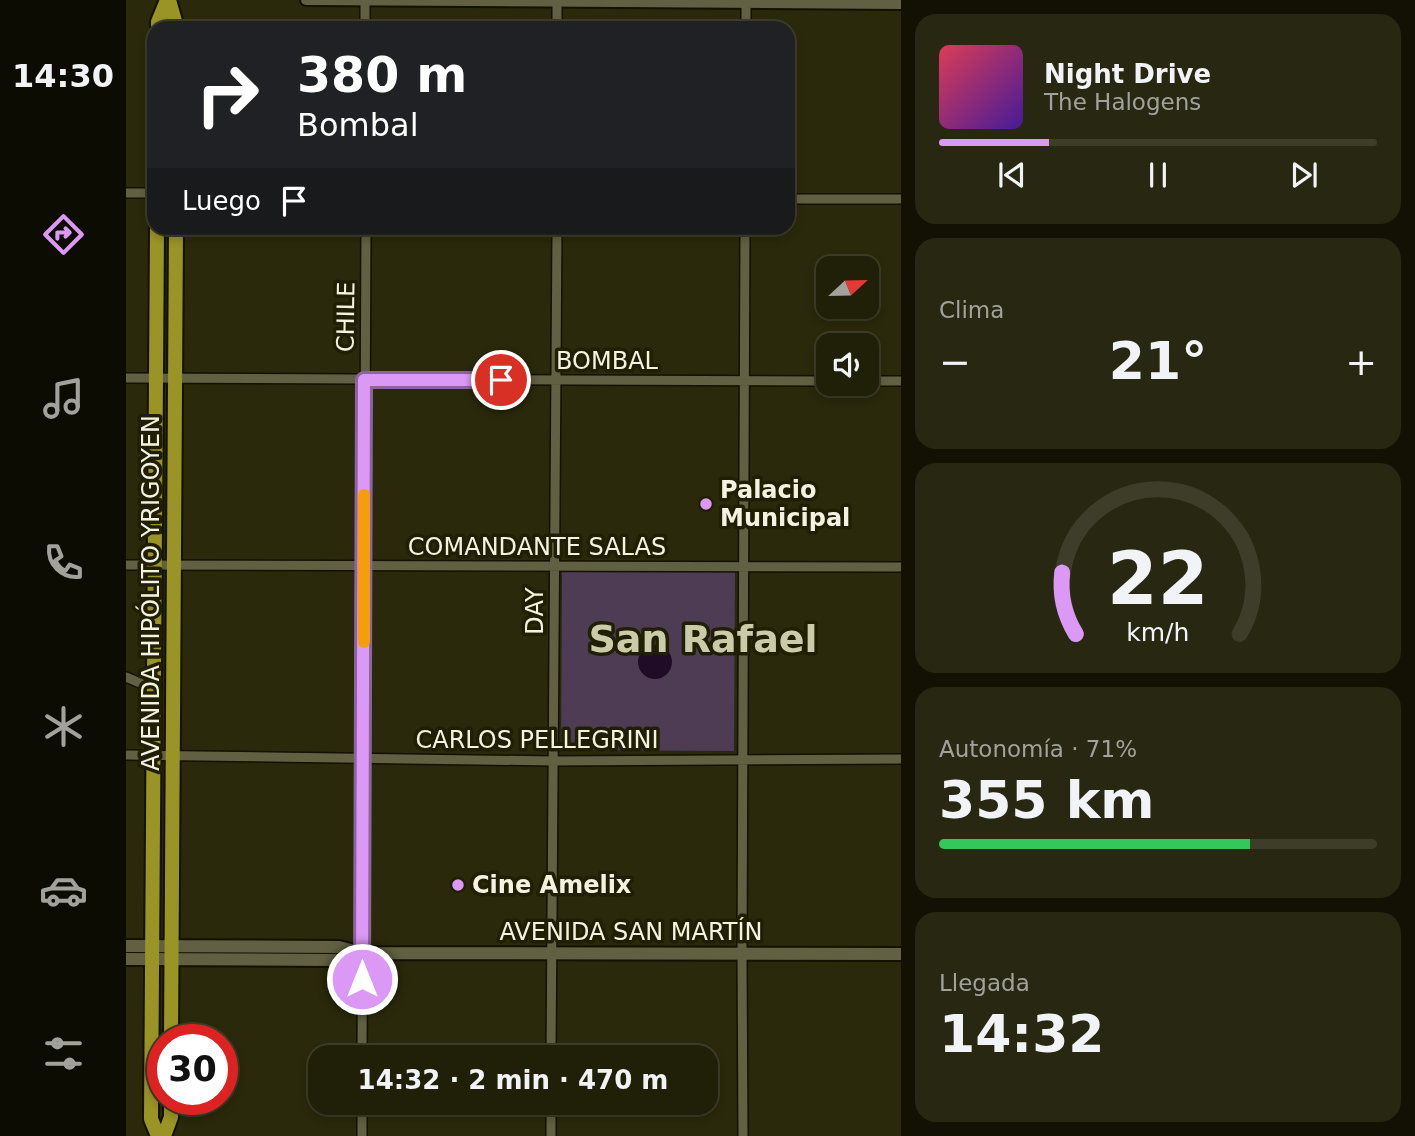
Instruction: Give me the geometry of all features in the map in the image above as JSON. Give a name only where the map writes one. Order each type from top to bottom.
[{"type":"highway","points":[[158,21],[168,0]]},
{"type":"highway","points":[[168,0],[175,21]]},
{"type":"highway","name":"AVENIDA HIPÓLITO YRIGOYEN","points":[[157,235],[151,1119],[161,1136]]},
{"type":"highway","name":"AVENIDA HIPÓLITO YRIGOYEN","points":[[171,1024],[176,235]]},
{"type":"highway","points":[[161,1136],[171,1115]]},
{"type":"main road","points":[[126,946],[152,952]]},
{"type":"main road","points":[[126,958],[152,952]]},
{"type":"main road","name":"AVENIDA SAN MARTÍN","points":[[152,952],[338,960],[362,953],[901,954]]},
{"type":"street","points":[[306,0],[901,4]]},
{"type":"street","points":[[365,1],[365,21]]},
{"type":"street","points":[[557,1],[557,21]]},
{"type":"street","points":[[746,2],[746,21]]},
{"type":"street","points":[[126,193],[147,193]]},
{"type":"street","points":[[795,198],[901,199]]},
{"type":"street","name":"CHILE","points":[[362,1045],[366,235]]},
{"type":"street","name":"DAY","points":[[551,1045],[557,235]]},
{"type":"street","points":[[743,1136],[745,235]]},
{"type":"street","name":"BOMBAL","points":[[126,378],[816,381]]},
{"type":"street","points":[[879,381],[901,381]]},
{"type":"street","name":"COMANDANTE SALAS","points":[[126,565],[901,567]]},
{"type":"street","points":[[126,677],[154,689]]},
{"type":"street","name":"CARLOS PELLEGRINI","points":[[126,755],[553,761],[901,759]]},
{"type":"street","points":[[362,1115],[362,1136]]},
{"type":"street","points":[[551,1115],[551,1136]]},
{"type":"shaded area","points":[[562,570],[735,571],[734,751],[561,750]]},
{"type":"shaded area","points":[[655,645],[667,650],[672,662],[667,674],[655,679],[643,674],[638,662],[643,650]]},
{"type":"slow traffic","points":[[364,495],[364,642]]},
{"type":"place","name":"Palacio Municipal","points":[[706,504]]},
{"type":"place","name":"Cine Amelix","points":[[458,885]]},
{"type":"district","name":"San Rafael","points":[[703,639]]},
{"type":"route","points":[[362,979],[364,380],[501,380]]}]
